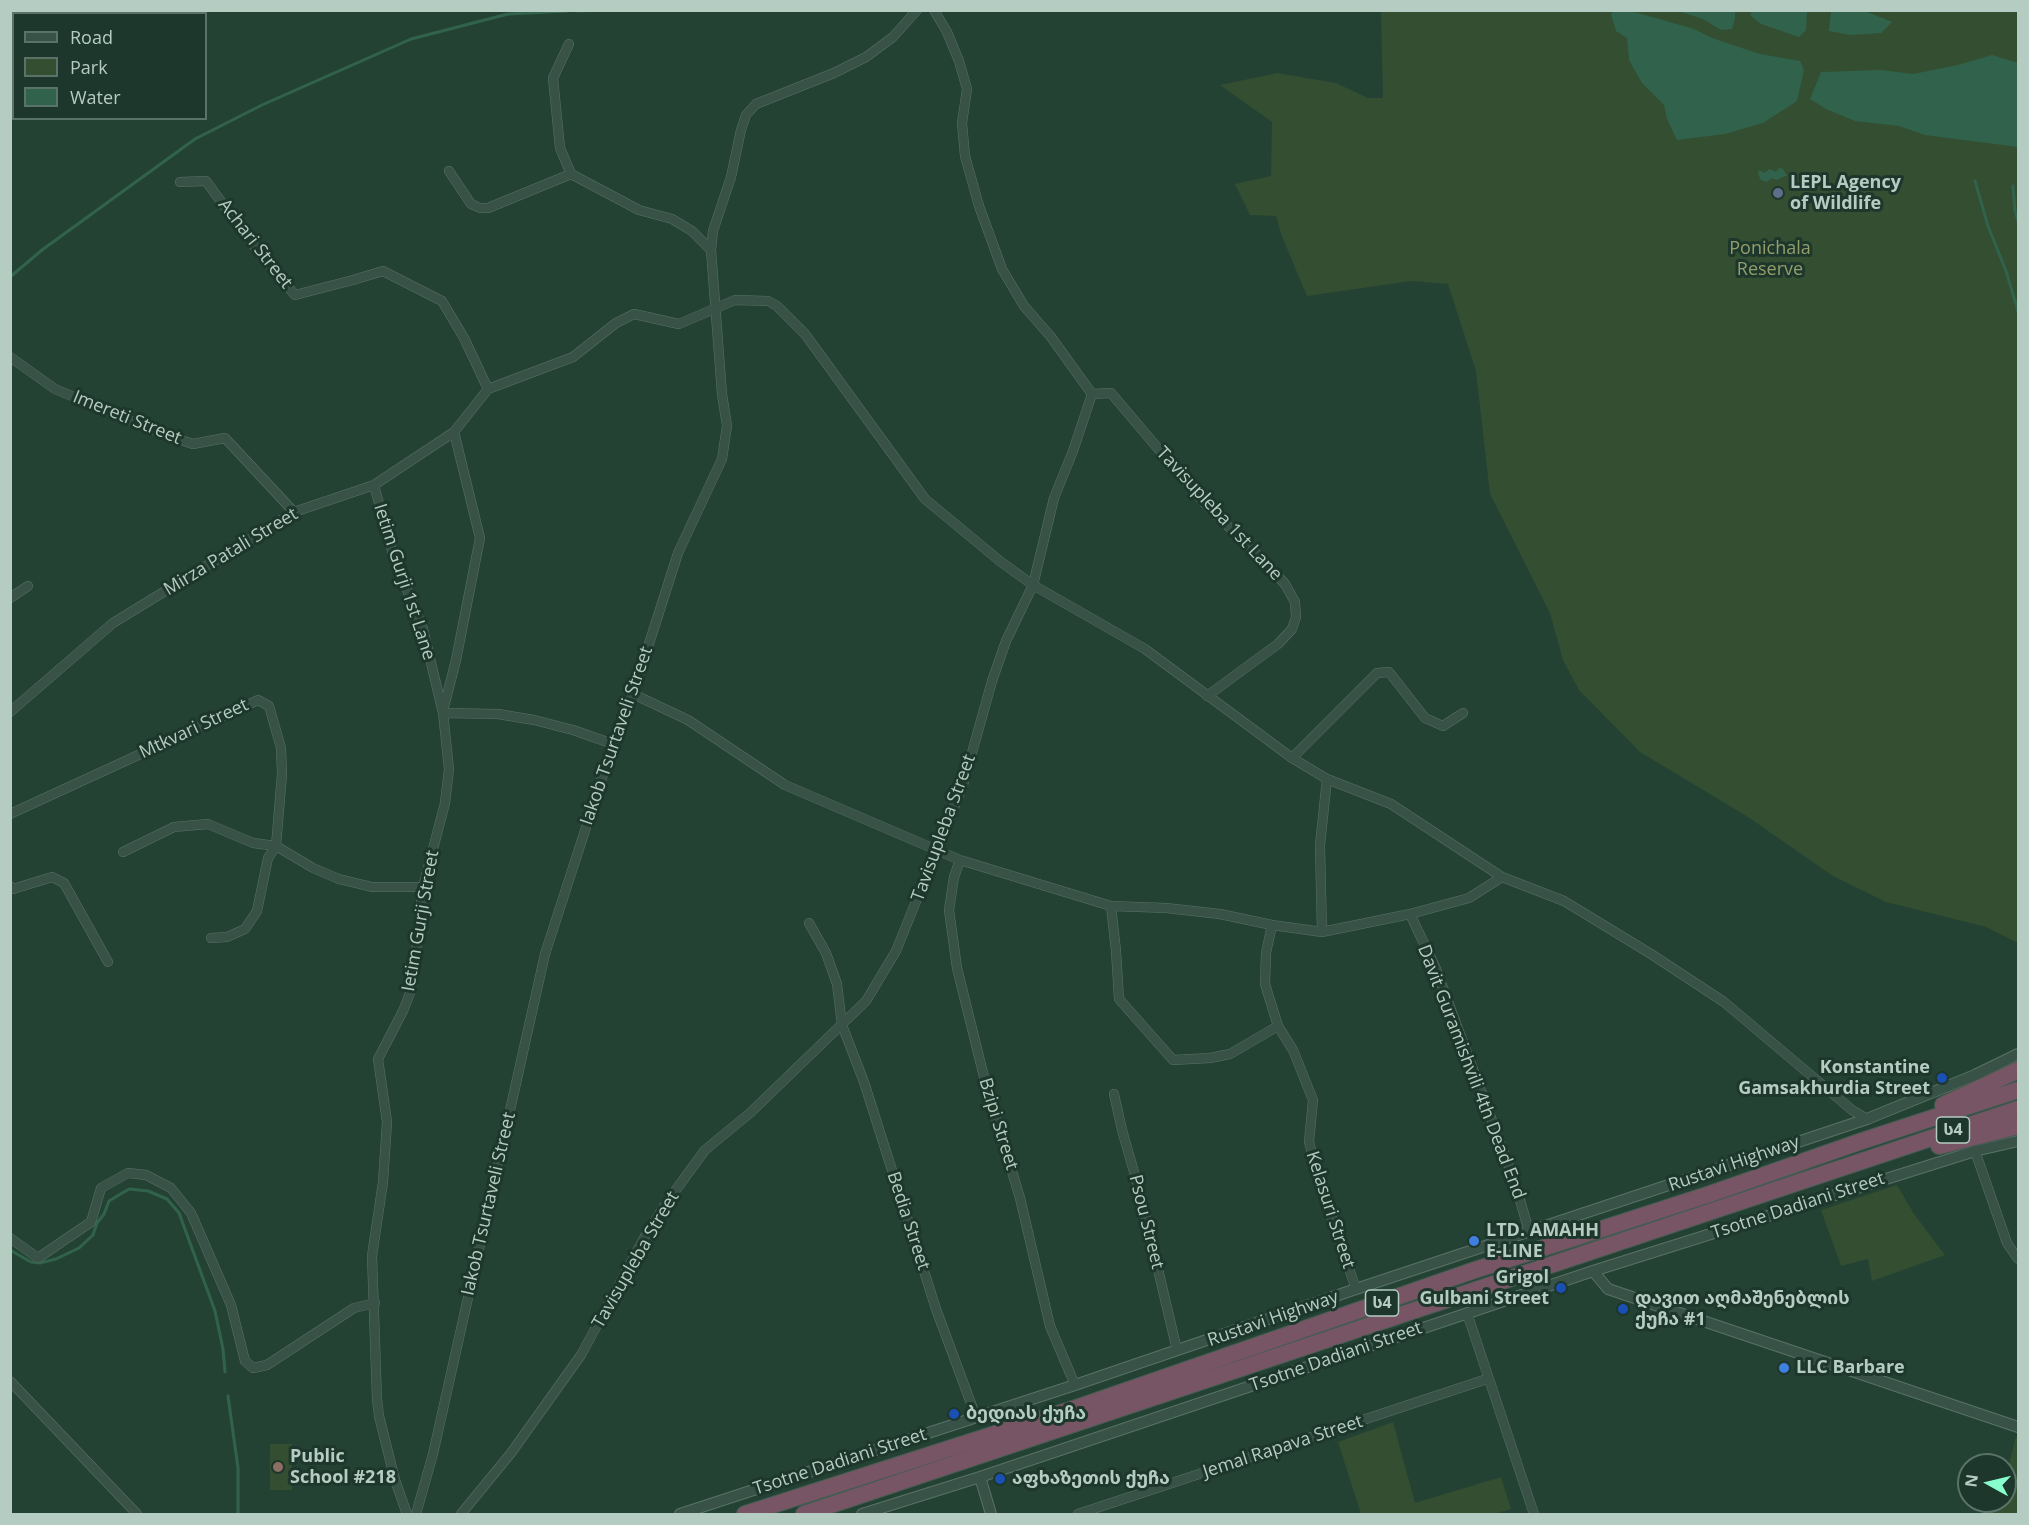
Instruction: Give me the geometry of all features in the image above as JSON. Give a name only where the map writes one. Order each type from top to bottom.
[{"type":"highway","points":[[1862,1141],[2019,1071]]},
{"type":"highway","name":"Rustavi Highway","points":[[744,1515],[1079,1407],[1472,1271],[2019,1090]]},
{"type":"highway","name":"Rustavi Highway","points":[[804,1515],[2019,1109]]},
{"type":"highway","points":[[1888,1154],[1926,1149],[2019,1126]]},
{"type":"street","points":[[711,249],[713,231],[731,177],[746,115],[756,104],[834,73],[866,57],[893,37],[917,10]]},
{"type":"street","points":[[934,10],[959,61],[967,89],[962,123],[965,156],[1002,269],[1024,306],[1051,336],[1092,394]]},
{"type":"street","points":[[569,44],[554,78],[560,148],[571,174],[639,210],[672,219],[692,231],[711,249]]},
{"type":"street","points":[[449,171],[471,204],[480,208],[488,207],[571,174]]},
{"type":"street","name":"Achari Street","points":[[180,182],[206,181],[249,240],[295,295],[383,271],[442,302],[464,338],[488,389]]},
{"type":"street","name":"Iakob Tsurtaveli Street","points":[[416,1515],[433,1454],[545,954],[678,553],[722,459],[727,426],[722,394],[711,249]]},
{"type":"street","points":[[488,389],[573,357],[616,323],[634,314],[679,324],[735,300],[768,301],[777,306],[805,333],[925,499],[1001,562],[1032,585],[1144,650],[1292,758],[1327,779],[1391,804],[1502,877],[1564,901],[1724,1002],[1852,1110],[1867,1119]]},
{"type":"street","name":"Imereti Street","points":[[10,357],[55,389],[162,434],[193,444],[225,438],[294,512]]},
{"type":"street","name":"Mirza Patali Street","points":[[10,712],[112,623],[294,512],[374,485],[454,432],[488,389]]},
{"type":"street","name":"Tavisupleba 1st Lane","points":[[1092,394],[1111,393],[1205,504],[1285,584],[1294,602],[1296,617],[1292,628],[1278,644],[1207,696]]},
{"type":"street","name":"Tavisupleba Street","points":[[461,1515],[511,1453],[581,1355],[644,1238],[705,1150],[750,1113],[843,1025],[866,1001],[896,951],[963,785],[992,681],[1006,641],[1032,585],[1054,498],[1092,394]]},
{"type":"street","name":"Ietim Gurji Street","points":[[407,1515],[395,1480],[376,1399],[372,1256],[383,1182],[387,1122],[378,1059],[403,1011],[412,988],[423,887],[445,803],[448,770],[442,713],[456,660],[480,538],[454,432]]},
{"type":"street","name":"Ietim Gurji 1st Lane","points":[[374,485],[394,558],[423,629],[442,713]]},
{"type":"street","points":[[10,598],[28,586]]},
{"type":"street","points":[[1292,758],[1377,673],[1389,672],[1425,718],[1443,726],[1463,713]]},
{"type":"street","points":[[633,694],[688,720],[785,785],[960,860],[1111,906],[1166,908],[1220,914],[1322,932],[1410,914],[1469,898],[1502,877]]},
{"type":"street","name":"Mtkvari Street","points":[[10,814],[258,700],[269,706],[280,748],[282,774],[276,846]]},
{"type":"street","points":[[442,713],[498,714],[534,720],[613,744]]},
{"type":"street","points":[[1322,932],[1320,845],[1327,779]]},
{"type":"street","points":[[123,852],[174,827],[208,824],[253,843],[276,846],[313,868],[339,879],[372,887],[423,887]]},
{"type":"street","points":[[211,938],[227,937],[245,929],[257,911],[268,858],[276,846]]},
{"type":"street","name":"Bzipi Street","points":[[960,860],[954,877],[949,910],[957,968],[985,1081],[1020,1198],[1050,1326],[1075,1385]]},
{"type":"street","points":[[10,886],[13,889],[52,877],[64,883],[108,962]]},
{"type":"street","points":[[1111,906],[1119,999],[1173,1060],[1210,1058],[1230,1054],[1278,1026]]},
{"type":"street","name":"Davit Guramishvili 4th Dead End","points":[[1410,914],[1436,969],[1515,1183],[1529,1231]]},
{"type":"street","name":"Bedia Street","points":[[809,923],[826,953],[837,984],[843,1025],[864,1082],[936,1309],[976,1417]]},
{"type":"street","name":"Kelasuri Street","points":[[1272,925],[1266,953],[1265,984],[1278,1026],[1293,1050],[1313,1100],[1309,1142],[1321,1186],[1356,1289]]},
{"type":"street","name":"Tsotne Dadiani Street","points":[[680,1515],[1867,1119],[1975,1075],[2019,1054]]},
{"type":"street","name":"Psou Street","points":[[1114,1094],[1178,1350]]},
{"type":"street","name":"Tsotne Dadiani Street","points":[[862,1515],[1593,1271],[1975,1151],[2019,1141]]},
{"type":"street","points":[[1975,1151],[2007,1243],[2019,1259]]},
{"type":"street","points":[[10,1238],[38,1258],[90,1222],[101,1188],[128,1173],[146,1176],[171,1188],[191,1213],[231,1305],[245,1361],[253,1368],[267,1365],[354,1308],[375,1303]]},
{"type":"street","points":[[1593,1271],[1608,1289],[2019,1427]]},
{"type":"street","points":[[1467,1313],[1534,1515]]},
{"type":"street","name":"Jemal Rapava Street","points":[[1078,1515],[1487,1379]]},
{"type":"street","points":[[10,1382],[137,1515]]},
{"type":"street","points":[[980,1477],[992,1515]]},
{"type":"green space","name":"Ponichala Reserve","points":[[1381,11],[2018,11],[2018,943],[1986,927],[1886,902],[1833,876],[1748,817],[1640,752],[1579,690],[1563,660],[1550,613],[1490,494],[1476,371],[1448,284],[1411,281],[1307,296],[1281,234],[1276,216],[1250,215],[1235,184],[1271,176],[1272,122],[1220,85],[1277,73],[1336,83],[1368,98],[1383,98]]},
{"type":"green space","points":[[1897,1185],[1914,1214],[1945,1255],[1872,1281],[1868,1259],[1841,1266],[1821,1210]]},
{"type":"green space","points":[[1393,1422],[1415,1503],[1501,1477],[1511,1509],[1494,1514],[1361,1514],[1338,1442]]},
{"type":"green space","points":[[2016,1437],[2018,1438],[2018,1514],[1983,1514],[2017,1513],[2017,1453],[2012,1453]]},
{"type":"green space","points":[[270,1444],[292,1444],[292,1490],[270,1490]]},
{"type":"water","points":[[1614,11],[1631,11],[1694,29],[1712,38],[1760,54],[1800,61],[1804,70],[1797,101],[1763,123],[1725,134],[1677,140],[1667,119],[1664,105],[1642,83],[1629,60],[1627,38],[1616,31],[1611,14]]},
{"type":"water","points":[[1678,11],[1735,11],[1735,19],[1732,29],[1721,30],[1703,19]]},
{"type":"water","points":[[1752,11],[1807,11],[1806,30],[1799,37],[1761,24],[1750,15]]},
{"type":"water","points":[[1831,11],[1865,11],[1892,22],[1881,33],[1850,35],[1829,31]]},
{"type":"water","points":[[1992,55],[2018,63],[2018,147],[1925,135],[1899,126],[1855,121],[1826,109],[1810,99],[1821,72],[1881,70],[1913,74]]},
{"type":"water","points":[[1779,168],[1783,169],[1787,176],[1777,180],[1772,178],[1767,182],[1761,180],[1758,174],[1759,170],[1764,173],[1770,169],[1776,172]]},
{"type":"waterway","points":[[577,11],[609,10]]},
{"type":"waterway","points":[[10,277],[42,250],[195,139],[262,105],[411,39],[508,14],[567,11]]},
{"type":"waterway","points":[[1975,181],[2018,311]]},
{"type":"waterway","points":[[2013,186],[2018,221]]},
{"type":"waterway","points":[[10,1250],[31,1262],[40,1263],[56,1259],[79,1248],[93,1235],[109,1201],[129,1189],[148,1191],[167,1199],[179,1213],[215,1311],[225,1372]]},
{"type":"waterway","points":[[228,1396],[238,1468],[238,1514]]},
{"type":"place","name":"LEPL Agency of Wildlife","points":[[1778,193]]},
{"type":"place","name":"Konstantine Gamsakhurdia Street","points":[[1942,1078]]},
{"type":"place","name":"LTD. AMAHH E-LINE","points":[[1474,1241]]},
{"type":"place","name":"Grigol Gulbani Street","points":[[1561,1288]]},
{"type":"place","name":"დავით აღმაშენებლის ქუჩა #1","points":[[1623,1309]]},
{"type":"place","name":"LLC Barbare","points":[[1784,1368]]},
{"type":"place","name":"ბედიას ქუჩა","points":[[954,1414]]},
{"type":"place","name":"Public School #218","points":[[278,1467]]},
{"type":"place","name":"აფხაზეთის ქუჩა","points":[[1000,1479]]}]
